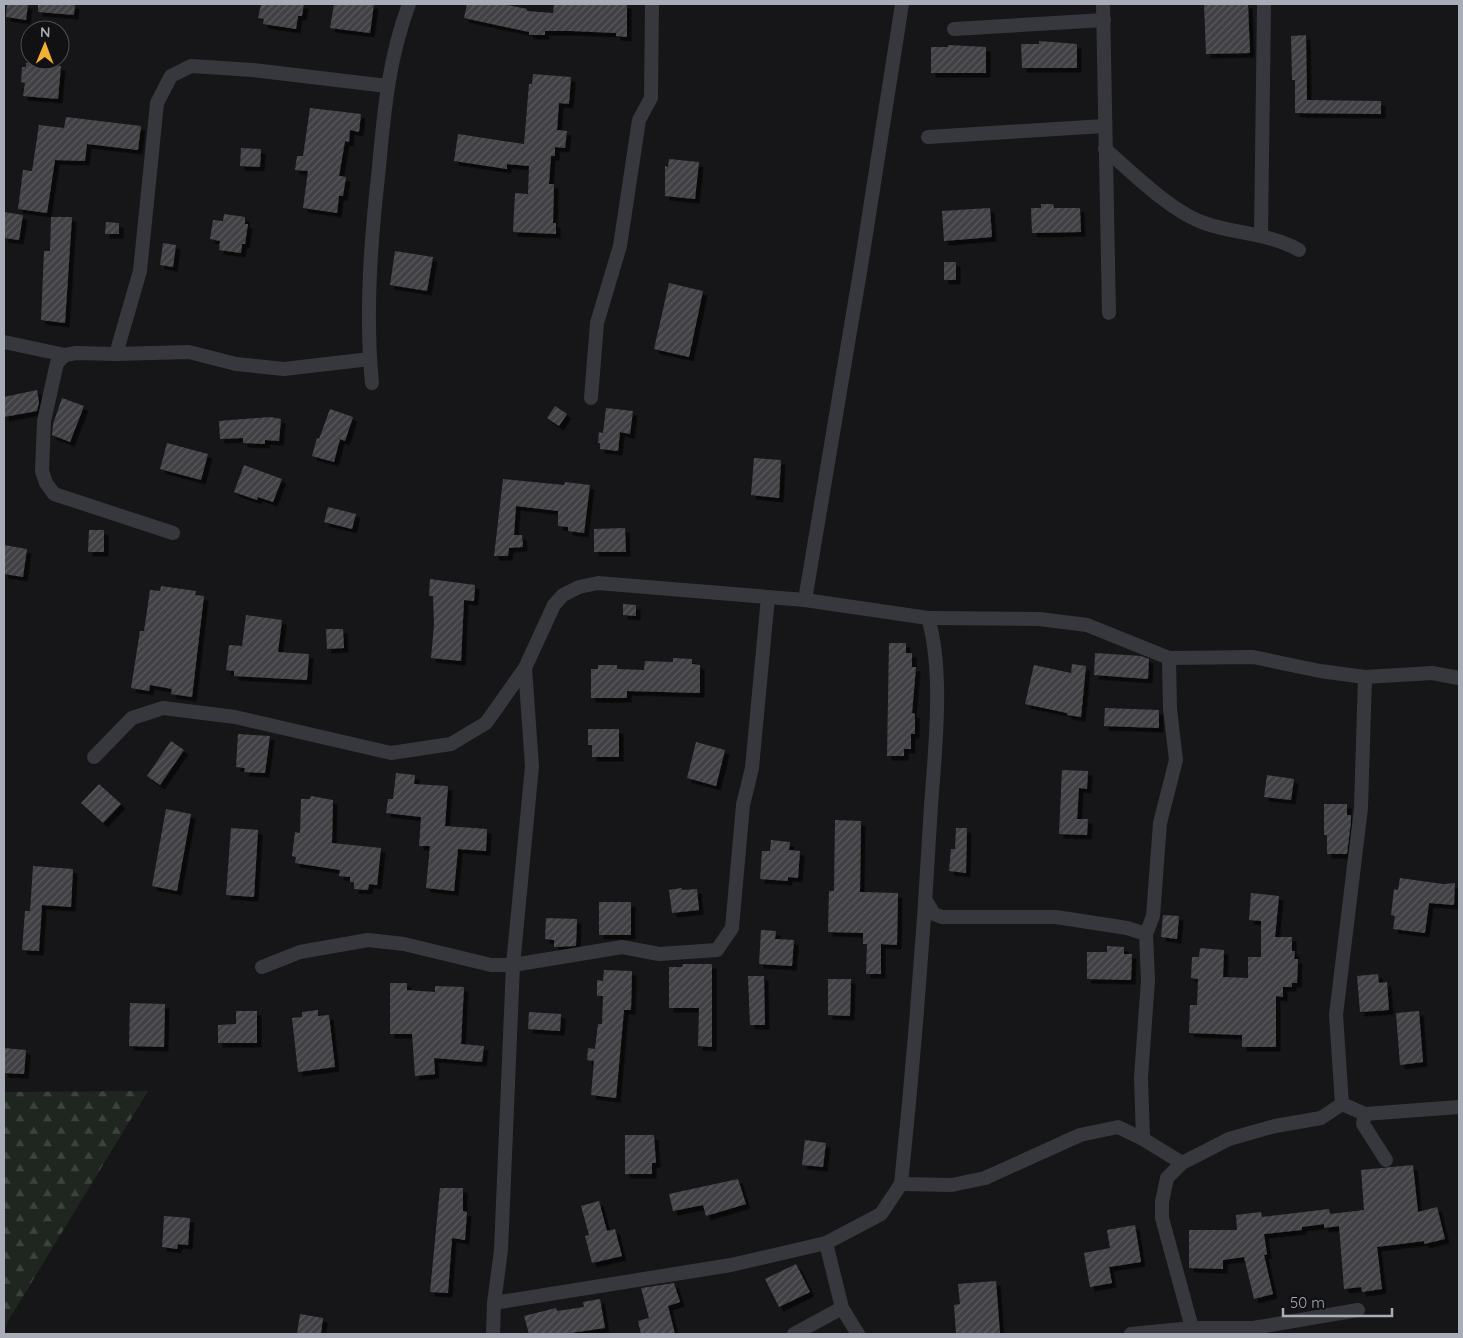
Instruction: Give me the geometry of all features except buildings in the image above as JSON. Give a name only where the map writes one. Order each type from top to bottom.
[{"type":"street","points":[[372,383],[370,359],[371,240],[387,86],[397,36],[409,4]]},
{"type":"street","points":[[591,398],[597,322],[620,246],[639,120],[651,98],[652,4]]},
{"type":"street","points":[[805,600],[861,266],[902,4]]},
{"type":"street","points":[[1103,4],[1109,313]]},
{"type":"street","points":[[1261,236],[1264,4]]},
{"type":"street","points":[[954,29],[1104,20]]},
{"type":"street","points":[[116,354],[140,271],[157,103],[171,76],[191,66],[253,70],[387,86]]},
{"type":"street","points":[[928,137],[1104,126]]},
{"type":"street","points":[[1106,149],[1132,173],[1185,212],[1205,223],[1261,236],[1288,244],[1299,250]]},
{"type":"street","points":[[4,342],[65,356]]},
{"type":"street","points":[[174,533],[54,494],[46,483],[42,471],[44,421],[57,363],[65,356],[76,353],[189,352],[236,364],[284,369],[370,359]]},
{"type":"street","points":[[94,757],[132,718],[164,708],[235,717],[391,753],[451,744],[486,723],[525,668],[554,605],[563,595],[579,587],[598,583],[805,600],[928,618],[1039,619],[1087,625],[1168,658],[1253,657],[1320,671],[1365,677],[1432,673],[1459,678]]},
{"type":"street","points":[[262,967],[300,952],[368,940],[404,944],[491,966],[513,965],[622,947],[659,954],[717,950],[732,928],[743,805],[752,768],[768,597]]},
{"type":"street","points":[[494,1302],[731,1265],[826,1242],[881,1214],[901,1184],[926,902],[936,718],[934,640],[928,618]]},
{"type":"street","points":[[1143,1139],[1141,1077],[1148,980],[1146,934],[1153,916],[1160,823],[1176,760],[1170,709],[1168,658]]},
{"type":"street","points":[[493,1334],[494,1302],[501,1250],[513,965],[532,766],[525,668]]},
{"type":"street","points":[[1342,1104],[1336,1015],[1361,808],[1365,677]]},
{"type":"street","points":[[926,902],[934,914],[942,918],[1056,916],[1127,928],[1146,934]]},
{"type":"street","points":[[1342,1104],[1365,1114],[1459,1108]]},
{"type":"street","points":[[1192,1328],[1162,1218],[1162,1202],[1167,1178],[1182,1163],[1229,1139],[1275,1126],[1321,1118],[1342,1104]]},
{"type":"street","points":[[1365,1114],[1363,1124],[1386,1160]]},
{"type":"street","points":[[901,1184],[952,1185],[985,1178],[1080,1135],[1118,1127],[1143,1139],[1182,1163]]},
{"type":"street","points":[[826,1242],[842,1308],[858,1334]]},
{"type":"street","points":[[794,1334],[842,1308]]},
{"type":"street","points":[[1131,1334],[1192,1328],[1253,1328],[1358,1310]]},
{"type":"green space","points":[[148,1091],[8,1321],[4,1330],[4,1092]]}]
